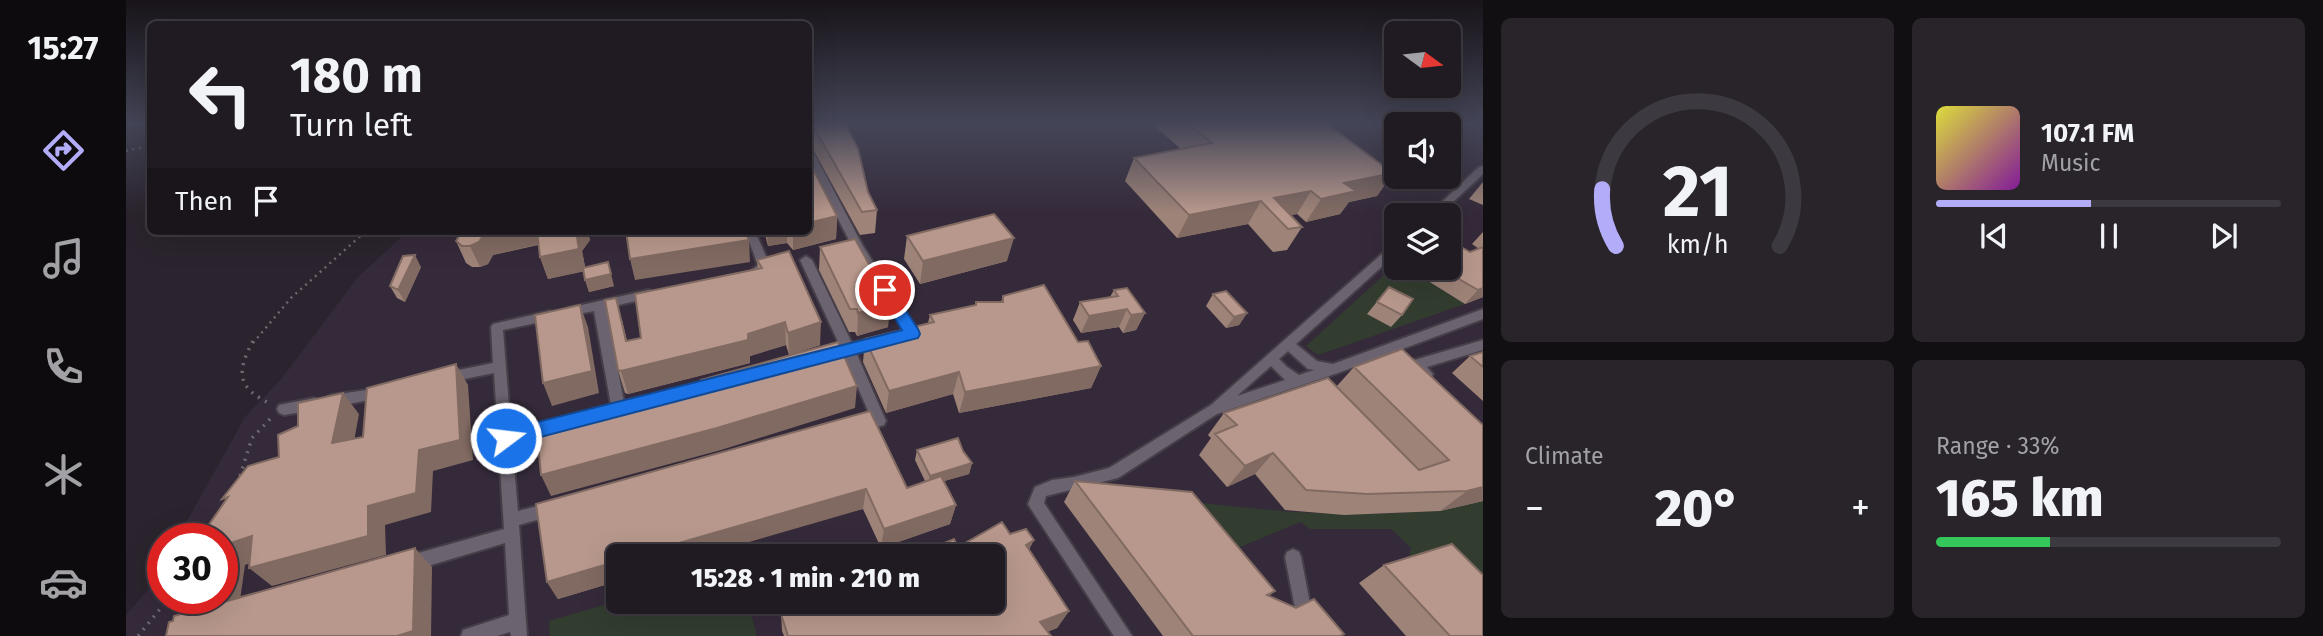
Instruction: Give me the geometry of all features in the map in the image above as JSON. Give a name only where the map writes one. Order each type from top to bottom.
[{"type":"street","points":[[808,359],[912,334],[853,248],[812,160]]},
{"type":"street","points":[[1446,203],[1483,169]]},
{"type":"street","points":[[751,235],[759,270],[779,265]]},
{"type":"street","points":[[1124,636],[1036,504],[1040,492],[1113,473],[1212,410],[1384,259]]},
{"type":"street","points":[[805,260],[879,421],[853,428]]},
{"type":"street","points":[[469,636],[518,629],[497,327],[663,291]]},
{"type":"street","points":[[599,305],[618,408]]},
{"type":"street","points":[[1212,410],[1483,314]]},
{"type":"street","points":[[1288,344],[1313,365],[1333,369]]},
{"type":"street","points":[[1435,383],[1416,366],[1483,345]]},
{"type":"street","points":[[1272,359],[1282,371],[1297,381]]},
{"type":"street","points":[[438,380],[501,366]]},
{"type":"street","points":[[284,409],[388,391]]},
{"type":"street","points":[[506,438],[659,398]]},
{"type":"street","points":[[393,568],[564,506]]},
{"type":"street","points":[[1293,557],[1306,618],[1322,636]]},
{"type":"path","points":[[284,409],[257,397],[245,385],[241,374],[242,360],[286,302],[361,235]]},
{"type":"path","points":[[237,482],[243,471],[246,450],[258,427],[284,409]]},
{"type":"path","points":[[138,636],[156,614]]},
{"type":"shaded area","points":[[812,154],[1384,154],[1384,189],[1461,189],[1461,154],[1483,154],[1483,636],[126,636],[126,615],[147,591],[147,614],[238,614],[238,523],[186,523],[245,417],[282,378],[358,277],[404,235],[812,235]]},
{"type":"green space","points":[[1384,275],[1384,280],[1426,280],[1465,304],[1318,355],[1306,346]]},
{"type":"green space","points":[[1112,493],[1251,508],[1345,514],[1437,509],[1483,501],[1483,600],[1408,564],[1411,548],[1391,529],[1310,529],[1300,522],[1214,558]]},
{"type":"green space","points":[[606,604],[606,614],[751,614],[757,636],[550,636],[549,621]]},
{"type":"building","points":[[829,154],[859,154],[868,192],[877,210],[862,212]]},
{"type":"building","points":[[1156,154],[1367,154],[1384,166],[1384,175],[1344,183],[1356,191],[1321,199],[1311,191],[1274,198],[1302,227],[1288,229],[1261,201],[1189,215],[1134,158]]},
{"type":"building","points":[[812,167],[837,216],[812,222]]},
{"type":"building","points":[[994,214],[1014,238],[923,261],[907,236]]},
{"type":"building","points":[[460,235],[483,235],[479,242],[470,246],[462,246],[456,241]]},
{"type":"building","points":[[537,235],[577,235],[579,249],[540,257]]},
{"type":"building","points":[[627,235],[747,235],[749,240],[630,259]]},
{"type":"building","points":[[855,239],[891,304],[858,313],[857,309],[850,309],[820,247]]},
{"type":"building","points":[[1461,247],[1470,252],[1483,247],[1483,288],[1478,290],[1461,280]]},
{"type":"building","points":[[789,251],[821,322],[788,333],[785,322],[748,334],[748,340],[618,370],[605,300],[616,298],[626,341],[641,338],[635,294],[762,268],[757,260]]},
{"type":"building","points":[[415,255],[398,290],[390,286],[403,256]]},
{"type":"building","points":[[608,262],[611,274],[585,280],[583,268]]},
{"type":"building","points":[[1044,285],[1078,342],[1088,341],[1101,366],[965,392],[959,372],[889,391],[865,339],[934,322],[930,315],[976,305],[976,302],[1003,302],[1003,296]]},
{"type":"building","points":[[1389,287],[1413,299],[1402,315],[1377,302]]},
{"type":"building","points":[[1127,288],[1145,313],[1131,315],[1127,309],[1089,316],[1080,302],[1118,296],[1114,290]]},
{"type":"building","points":[[1226,291],[1247,313],[1234,317],[1213,294]]},
{"type":"building","points":[[580,305],[592,371],[543,383],[535,315]]},
{"type":"building","points":[[838,342],[857,386],[717,428],[541,475],[537,432],[703,385],[701,380]]},
{"type":"building","points":[[1402,349],[1483,425],[1483,487],[1467,491],[1367,494],[1306,490],[1273,453],[1245,466],[1215,434],[1237,425],[1224,413],[1328,378],[1419,470],[1449,460],[1354,367]]},
{"type":"building","points":[[1483,352],[1483,367],[1470,356]]},
{"type":"building","points":[[456,364],[460,440],[419,450],[416,493],[368,506],[368,536],[249,568],[252,536],[238,541],[238,523],[210,523],[228,497],[222,499],[248,466],[279,457],[278,435],[298,426],[298,403],[343,393],[332,443],[363,437],[367,388]]},
{"type":"building","points":[[870,411],[907,488],[941,476],[956,505],[884,529],[866,489],[676,544],[606,544],[606,565],[547,582],[536,504]]},
{"type":"building","points":[[958,438],[972,463],[930,476],[917,450]]},
{"type":"building","points":[[1075,481],[1192,492],[1275,591],[1267,595],[1296,608],[1314,599],[1344,634],[1193,636]]},
{"type":"building","points":[[1002,522],[1010,534],[1026,529],[1034,540],[1026,545],[1069,611],[1040,622],[1051,636],[788,636],[781,614],[1005,614],[1005,544],[963,544]]},
{"type":"building","points":[[954,539],[956,544],[942,544]]},
{"type":"building","points":[[1452,544],[1483,575],[1483,636],[1450,636],[1384,565]]},
{"type":"building","points":[[415,548],[413,631],[397,636],[166,636],[169,622],[173,621],[174,616],[238,614],[238,598]]},
{"type":"route","points":[[506,438],[912,334],[885,290]]}]
